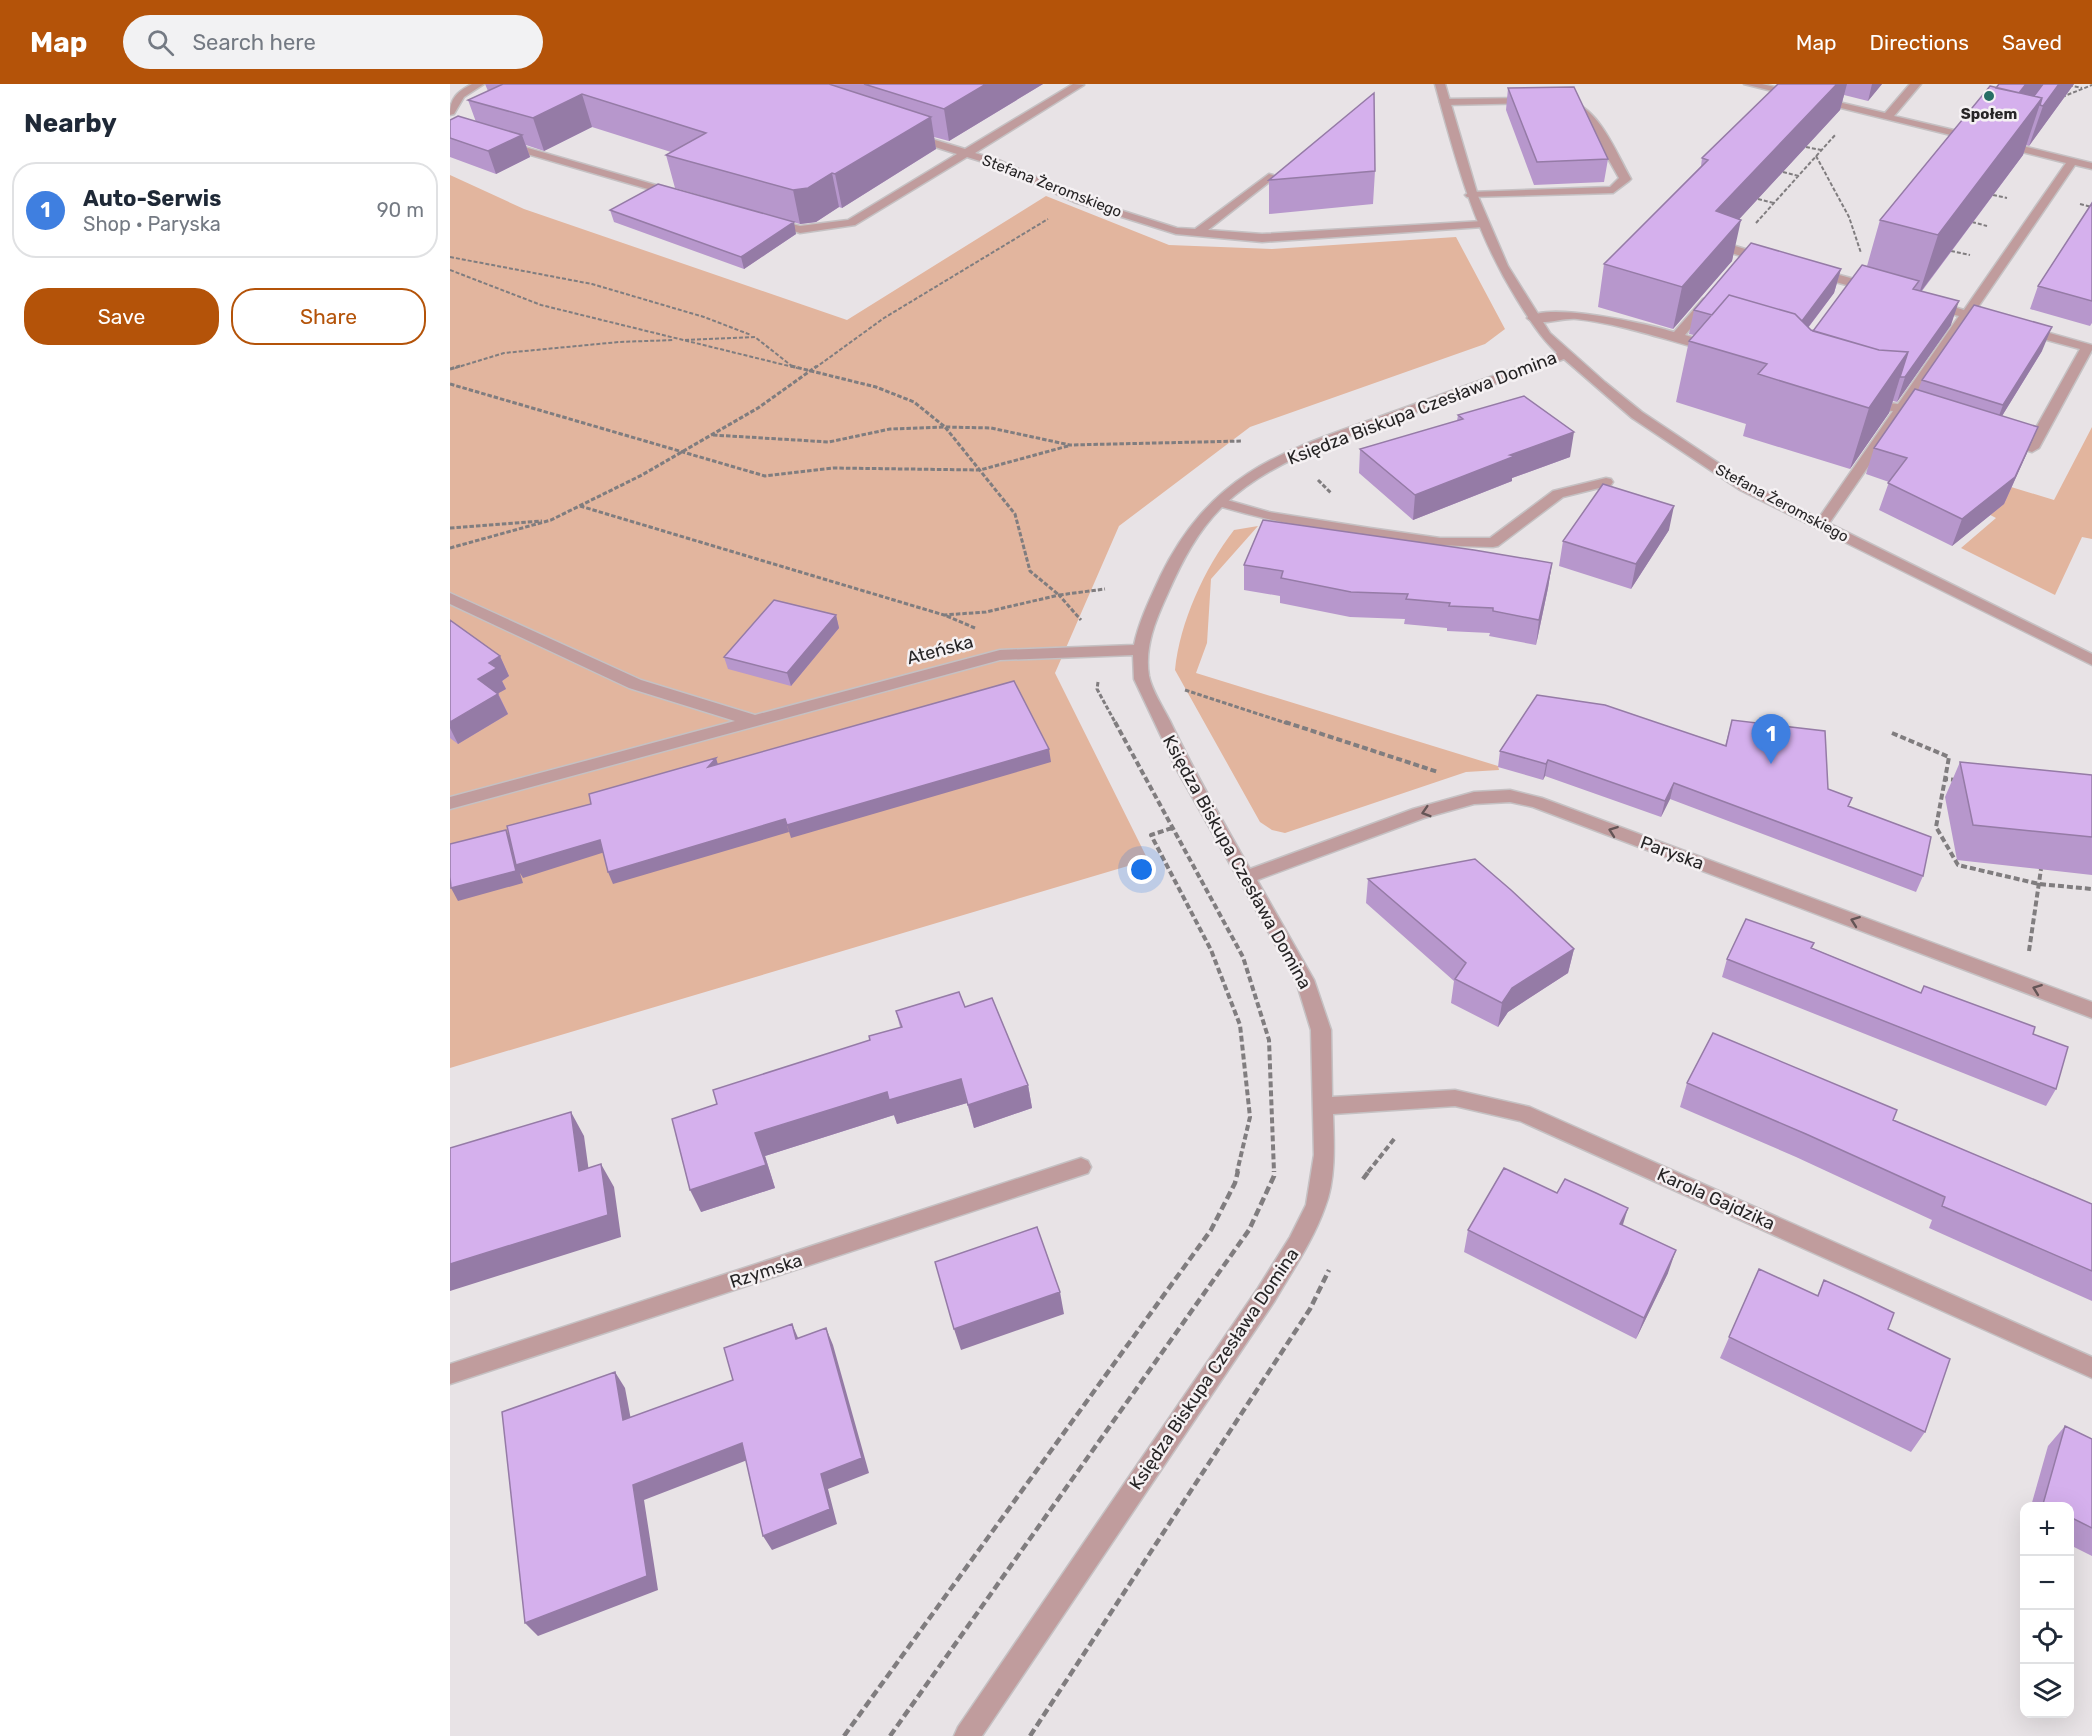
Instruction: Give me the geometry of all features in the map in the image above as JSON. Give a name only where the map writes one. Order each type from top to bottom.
[{"type":"street","points":[[450,112],[460,94],[479,84]]},
{"type":"street","name":"Stefana Żeromskiego","points":[[1440,84],[1483,225],[1502,266],[1545,335],[1637,415],[1745,487],[2092,660]]},
{"type":"street","points":[[1888,116],[1916,84]]},
{"type":"street","points":[[766,220],[800,230],[851,222],[1079,85]]},
{"type":"street","points":[[1756,85],[1999,141],[2092,166]]},
{"type":"street","points":[[1445,102],[1573,102],[1586,112],[1625,179],[1613,190],[1472,195]]},
{"type":"street","name":"Stefana Żeromskiego","points":[[903,133],[997,163],[1078,200],[1176,231],[1262,238],[1483,225]]},
{"type":"street","points":[[495,142],[687,197]]},
{"type":"street","points":[[1821,525],[2072,162]]},
{"type":"street","points":[[1198,232],[1269,177]]},
{"type":"street","points":[[1732,249],[1743,258],[1781,263]]},
{"type":"street","points":[[1804,270],[1884,291]]},
{"type":"street","points":[[1840,297],[1851,282]]},
{"type":"street","points":[[1677,337],[1712,296]]},
{"type":"street","points":[[1916,300],[2087,347],[2032,448],[1989,434]]},
{"type":"street","points":[[1533,318],[1575,315],[1677,337],[1721,350]]},
{"type":"street","name":"Księdza Biskupa Czesława Domina","points":[[967,1736],[1266,1295],[1297,1244],[1316,1205],[1324,1155],[1321,1030],[1305,980],[1211,816],[1155,710],[1142,679],[1139,664],[1149,620],[1182,549],[1200,523],[1220,502],[1252,477],[1305,449],[1567,354]]},
{"type":"street","points":[[1851,401],[1902,408],[1935,418]]},
{"type":"street","points":[[1220,502],[1267,516],[1382,534],[1440,542],[1493,543],[1558,494],[1606,482]]},
{"type":"street","points":[[450,598],[635,684],[755,721]]},
{"type":"street","name":"Ateńska","points":[[450,803],[1000,655],[1098,649],[1141,650]]},
{"type":"street","name":"Paryska","points":[[1247,877],[1419,813],[1474,798],[1510,796],[1536,802],[2092,1010]]},
{"type":"street","name":"Karola Gajdzika","points":[[1324,1106],[1455,1098],[1523,1113],[2092,1368]]},
{"type":"street","name":"Rzymska","points":[[450,1374],[1081,1167]]},
{"type":"path","points":[[2063,84],[2083,88]]},
{"type":"path","points":[[2058,99],[2092,85]]},
{"type":"path","points":[[1754,225],[1840,130]]},
{"type":"path","points":[[1806,147],[1821,150]]},
{"type":"path","points":[[1816,156],[1849,217],[1865,266],[1884,291]]},
{"type":"path","points":[[1783,172],[1798,176]]},
{"type":"path","points":[[1758,199],[1774,203]]},
{"type":"path","points":[[450,548],[551,520],[642,475],[758,408],[884,318],[1078,200]]},
{"type":"path","points":[[450,257],[592,284],[704,316],[755,337],[794,368]]},
{"type":"path","points":[[450,270],[541,305],[876,387],[914,402],[945,427],[1015,514],[1030,571],[1059,595],[1105,589]]},
{"type":"path","points":[[450,369],[504,353],[619,342],[755,337]]},
{"type":"path","points":[[450,384],[765,476],[833,468],[980,470],[1070,445]]},
{"type":"path","points":[[711,435],[829,442],[890,429],[945,427],[991,428],[1070,445],[1242,441]]},
{"type":"path","points":[[580,506],[944,615]]},
{"type":"path","points":[[450,528],[551,520]]},
{"type":"path","points":[[890,1736],[1249,1230],[1274,1176],[1269,1040],[1242,957],[1097,689],[1098,649]]},
{"type":"path","points":[[1176,687],[1445,775]]},
{"type":"path","points":[[1892,733],[1949,758],[1936,827],[1958,865],[2040,884],[2092,889]]},
{"type":"path","points":[[1945,779],[1968,781]]},
{"type":"path","points":[[844,1736],[1211,1230],[1235,1183],[1250,1117],[1240,1024],[1211,950],[1151,835],[1211,816]]},
{"type":"path","points":[[2025,984],[2041,869]]},
{"type":"shaded area","points":[[450,175],[524,209],[847,320],[1046,196],[1169,245],[1272,249],[1456,237],[1505,329],[1485,344],[1250,427],[1119,526],[1055,673],[1148,860],[450,1068]]},
{"type":"shaded area","points":[[2092,427],[2092,539],[2082,537],[2055,595],[1961,548],[1996,518],[1971,505],[1998,483],[2054,500]]},
{"type":"shaded area","points":[[1258,526],[1211,579],[1207,643],[1196,673],[1498,766],[1499,770],[1466,772],[1285,833],[1272,830],[1260,822],[1175,670],[1182,633],[1203,579],[1234,530]]},
{"type":"building","points":[[503,84],[829,84],[931,117],[835,174],[832,173],[808,188],[793,190],[666,155],[706,133],[582,94],[533,118],[468,100]]},
{"type":"building","points":[[864,84],[986,84],[944,109]]},
{"type":"building","points":[[1778,84],[1837,84],[1716,211],[1741,220],[1682,287],[1604,264],[1708,160],[1702,158]]},
{"type":"building","points":[[1999,84],[2026,84],[2019,93],[1996,88]]},
{"type":"building","points":[[2043,84],[2059,84],[2043,106],[2040,105],[2042,98],[2034,96]]},
{"type":"building","points":[[1990,86],[2042,98],[1938,235],[1880,220]]},
{"type":"building","points":[[1574,87],[1608,159],[1537,162],[1508,88]]},
{"type":"building","points":[[1374,93],[1375,171],[1269,180]]},
{"type":"building","points":[[458,116],[522,135],[488,151],[450,138],[450,120]]},
{"type":"building","points":[[658,184],[794,222],[741,257],[610,210]]},
{"type":"building","points":[[2092,203],[2092,301],[2038,286]]},
{"type":"building","points":[[1751,243],[1841,269],[1802,321],[1795,314],[1729,295],[1712,315],[1694,310]]},
{"type":"building","points":[[1862,265],[1919,281],[1913,289],[1959,301],[1905,377],[1900,377],[1908,352],[1879,350],[1813,331]]},
{"type":"building","points":[[1729,295],[1795,314],[1811,330],[1879,350],[1908,352],[1869,408],[1758,374],[1767,364],[1689,341]]},
{"type":"building","points":[[1974,305],[2052,327],[2003,405],[1922,380]]},
{"type":"building","points":[[1915,389],[2038,427],[2015,477],[1962,519],[1888,483],[1907,458],[1874,448]]},
{"type":"building","points":[[1524,396],[1574,432],[1510,455],[1515,456],[1415,495],[1360,449],[1463,419],[1458,415]]},
{"type":"building","points":[[1603,484],[1674,506],[1636,564],[1563,541]]},
{"type":"building","points":[[1263,520],[1552,563],[1539,620],[1493,611],[1493,608],[1449,606],[1450,603],[1406,599],[1408,594],[1351,592],[1281,578],[1283,571],[1244,565]]},
{"type":"building","points":[[774,600],[836,615],[787,673],[724,657]]},
{"type":"building","points":[[450,620],[500,656],[489,663],[497,668],[478,679],[498,694],[450,722]]},
{"type":"building","points":[[1014,681],[1049,749],[787,825],[785,819],[608,872],[600,840],[516,865],[507,826],[591,804],[589,794],[716,758],[708,767]]},
{"type":"building","points":[[1537,695],[1605,705],[1726,746],[1732,720],[1825,731],[1828,789],[1852,798],[1848,806],[1931,837],[1923,876],[1674,783],[1665,801],[1548,760],[1546,764],[1500,751]]},
{"type":"building","points":[[1960,762],[2092,775],[2092,837],[1973,825]]},
{"type":"building","points":[[506,830],[516,871],[451,888],[450,844]]},
{"type":"building","points":[[1475,859],[1574,949],[1512,988],[1502,1003],[1455,979],[1466,963],[1368,879]]},
{"type":"building","points":[[1746,919],[1814,943],[1811,948],[1921,993],[1924,986],[2035,1027],[2033,1034],[2068,1047],[2056,1089],[1727,959]]},
{"type":"building","points":[[959,992],[965,1007],[992,998],[1028,1085],[968,1105],[961,1079],[889,1100],[887,1092],[755,1133],[766,1165],[690,1190],[672,1119],[717,1104],[713,1090],[870,1040],[869,1036],[902,1027],[896,1011]]},
{"type":"building","points":[[1713,1033],[1897,1110],[1893,1120],[2092,1204],[2092,1271],[1942,1206],[1945,1197],[1687,1083]]},
{"type":"building","points":[[571,1112],[579,1171],[601,1164],[608,1215],[450,1264],[450,1148]]},
{"type":"building","points":[[1504,1168],[1557,1193],[1565,1179],[1628,1208],[1620,1224],[1676,1250],[1644,1318],[1468,1230]]},
{"type":"building","points":[[1037,1227],[1060,1292],[954,1329],[935,1262]]},
{"type":"building","points":[[1759,1269],[1818,1296],[1824,1280],[1859,1296],[1894,1313],[1888,1329],[1950,1359],[1925,1432],[1729,1337]]},
{"type":"building","points":[[792,1324],[796,1339],[826,1328],[862,1458],[821,1474],[830,1509],[763,1536],[742,1443],[633,1485],[647,1576],[525,1623],[502,1412],[615,1372],[623,1420],[733,1380],[724,1348]]},
{"type":"building","points":[[2065,1426],[2092,1439],[2092,1528],[2074,1519],[2074,1502],[2044,1502]]},
{"type":"place","name":"Społem","points":[[1989,96]]},
{"type":"place","name":"Auto-Serwis","points":[[1771,764]]}]
